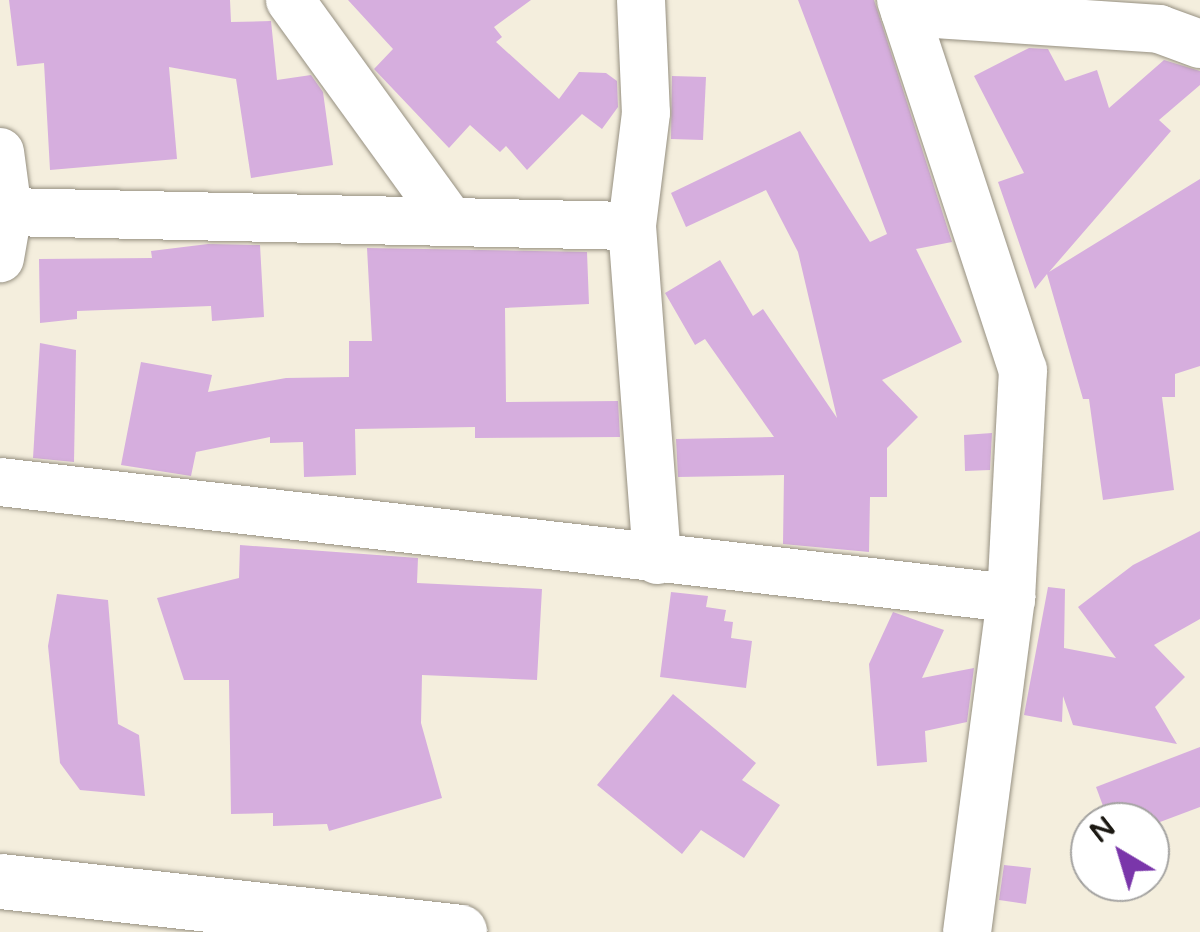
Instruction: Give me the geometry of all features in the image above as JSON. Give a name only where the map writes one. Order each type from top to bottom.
[{"type":"main road","points":[[0,880],[438,931]]},
{"type":"street","points":[[290,0],[450,222]]},
{"type":"street","points":[[640,0],[646,114],[632,226],[657,560]]},
{"type":"street","points":[[1183,0],[1200,45]]},
{"type":"street","points":[[967,932],[1010,598],[1022,370],[903,6],[1159,29],[1200,45]]},
{"type":"street","points":[[0,152],[8,212],[0,258]]},
{"type":"street","points":[[8,212],[632,226]]},
{"type":"street","points":[[0,482],[1010,598]]},
{"type":"building","points":[[9,0],[230,0],[231,22],[271,21],[277,80],[311,75],[323,92],[333,165],[251,178],[236,79],[169,67],[177,159],[50,170],[44,63],[17,66]]},
{"type":"building","points":[[348,0],[531,0],[494,27],[502,37],[496,42],[559,99],[579,72],[606,73],[617,81],[618,107],[602,129],[582,114],[527,170],[506,146],[500,152],[470,125],[449,148],[374,69],[393,49]]},
{"type":"building","points":[[798,0],[874,0],[952,242],[916,249],[962,342],[882,380],[918,417],[887,448],[887,497],[870,497],[869,552],[783,544],[784,475],[678,477],[676,439],[774,437],[705,339],[695,345],[665,293],[720,260],[753,316],[763,309],[837,418],[798,252],[766,190],[686,227],[671,193],[800,131],[870,242],[887,234]]},
{"type":"building","points":[[1029,48],[1048,49],[1065,81],[1097,70],[1109,108],[1164,60],[1200,71],[1200,85],[1159,120],[1171,131],[1049,272],[1200,179],[1200,366],[1175,374],[1175,397],[1162,397],[1174,490],[1103,500],[1089,399],[1083,399],[1047,274],[1035,289],[998,182],[1024,173],[974,76]]},
{"type":"building","points":[[672,76],[706,77],[703,140],[671,139]]},
{"type":"building","points":[[208,244],[260,245],[264,317],[212,321],[211,306],[77,311],[77,319],[40,323],[39,259],[152,258],[151,251]]},
{"type":"building","points":[[367,248],[587,252],[589,304],[505,308],[506,402],[618,401],[620,437],[475,438],[475,427],[355,429],[356,475],[304,477],[303,442],[270,443],[270,437],[196,452],[191,476],[121,465],[141,362],[212,375],[208,392],[286,378],[349,377],[349,341],[372,341]]},
{"type":"building","points":[[40,343],[76,350],[74,462],[33,458]]},
{"type":"building","points":[[992,433],[990,470],[965,471],[964,435]]},
{"type":"building","points":[[1200,531],[1200,619],[1154,645],[1185,677],[1155,707],[1177,744],[1073,725],[1063,696],[1062,722],[1024,715],[1048,587],[1065,589],[1064,648],[1116,658],[1078,607],[1133,565]]},
{"type":"building","points":[[240,545],[418,558],[417,583],[542,589],[537,680],[422,675],[421,723],[442,798],[329,831],[327,824],[273,826],[273,813],[231,814],[229,680],[184,680],[157,598],[239,578]]},
{"type":"building","points":[[671,592],[708,596],[706,607],[726,610],[724,621],[733,622],[731,638],[752,641],[746,688],[660,677]]},
{"type":"building","points":[[57,594],[108,600],[118,724],[139,735],[145,796],[80,790],[60,763],[48,646]]},
{"type":"building","points":[[893,612],[944,630],[922,678],[974,668],[967,722],[925,731],[927,762],[877,766],[869,664]]},
{"type":"building","points":[[673,694],[756,763],[742,780],[780,805],[744,858],[701,830],[682,854],[597,785]]},
{"type":"building","points":[[1200,747],[1200,807],[1170,818],[1170,802],[1102,802],[1096,787]]},
{"type":"building","points":[[1004,865],[1031,868],[1026,904],[999,900]]}]
